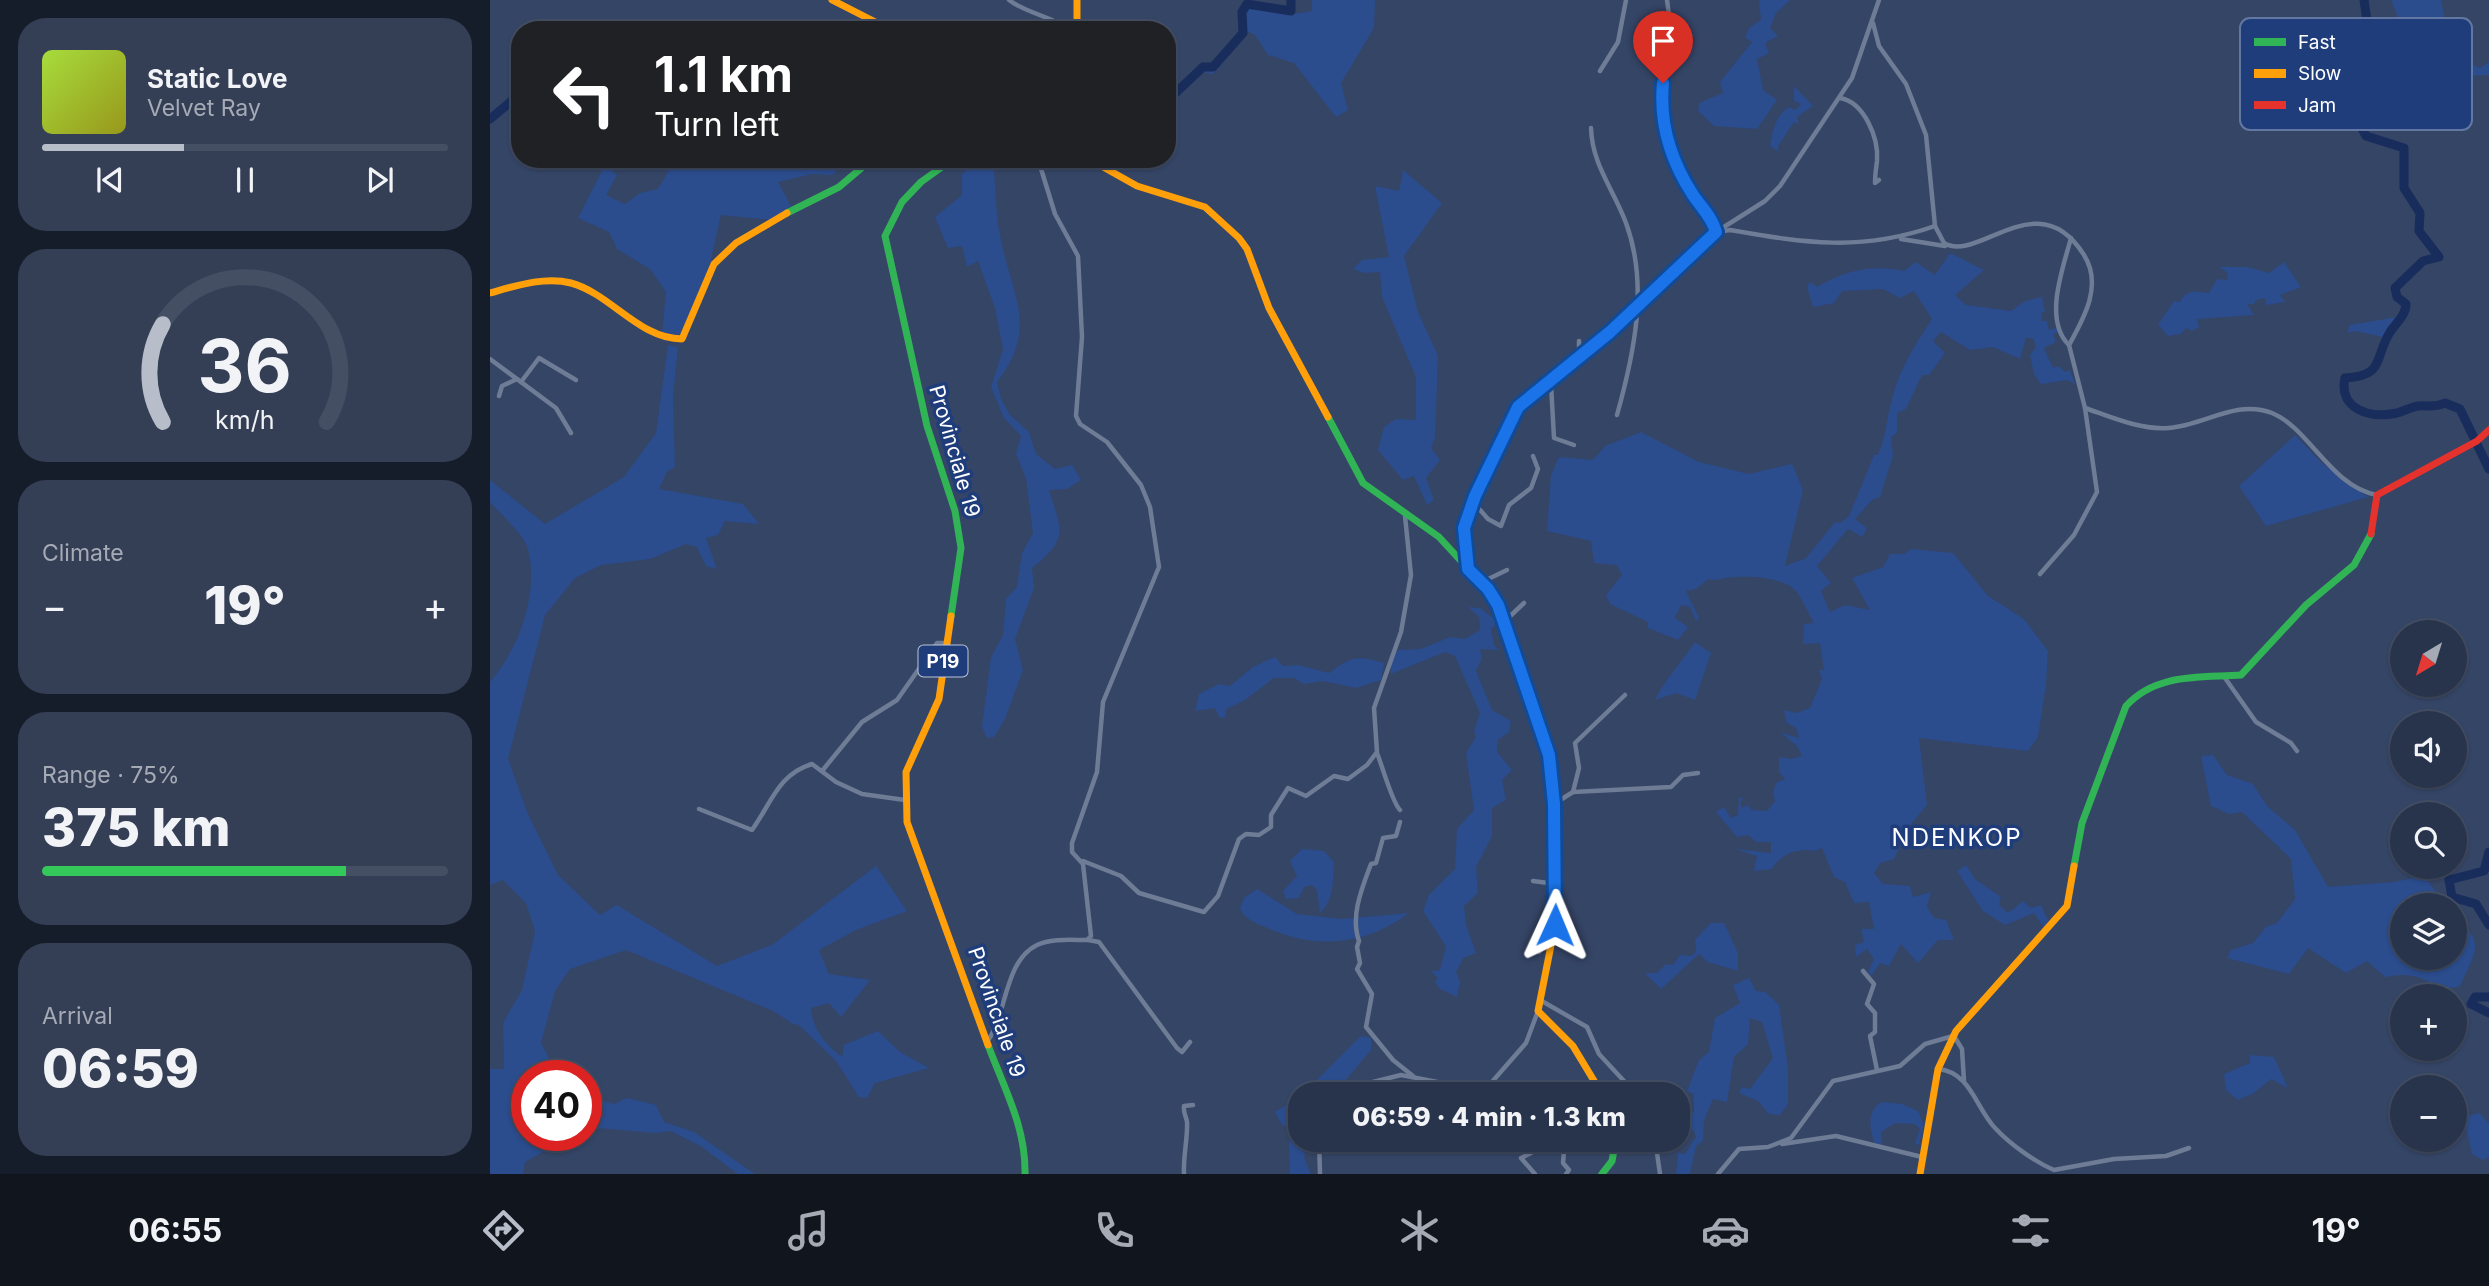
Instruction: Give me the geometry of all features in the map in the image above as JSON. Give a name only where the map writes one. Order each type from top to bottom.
[{"type":"street","points":[[832,0],[873,21]]},
{"type":"street","points":[[1009,0],[1030,12],[1055,21]]},
{"type":"street","points":[[1077,0],[1077,21]]},
{"type":"street","points":[[1600,71],[1618,43],[1626,0]]},
{"type":"street","points":[[1667,0],[1673,45],[1662,88],[1665,135],[1688,186],[1712,220],[1716,232]]},
{"type":"street","points":[[1468,569],[1464,528],[1504,432],[1518,407],[1579,359],[1716,232],[1765,201],[1780,186],[1857,69],[1879,0]]},
{"type":"street","points":[[1873,22],[1879,46],[1906,84],[1926,135],[1935,226],[1941,239],[1949,246]]},
{"type":"street","points":[[1840,98],[1850,100],[1863,111],[1876,147],[1875,183],[1879,180]]},
{"type":"street","points":[[1591,128],[1594,157],[1626,223],[1637,266],[1638,304],[1630,359],[1616,415]]},
{"type":"street","points":[[490,293],[551,282],[570,282],[607,299],[655,335],[670,340],[682,339],[707,275],[727,250],[770,221],[840,186],[861,168]]},
{"type":"street","name":"Provinciale 19","points":[[941,168],[924,180],[902,203],[886,228],[885,236],[927,426],[960,529],[960,561],[945,643],[939,699],[906,772],[905,800],[907,822],[964,969],[986,1042],[1023,1136],[1026,1174]]},
{"type":"street","points":[[1041,168],[1055,214],[1079,256],[1082,337],[1076,416],[1080,424],[1107,442],[1141,485],[1150,507],[1159,567],[1103,702],[1097,772],[1071,848],[1082,861],[1121,876],[1139,893],[1204,912],[1218,896],[1239,839],[1246,834],[1259,835],[1271,827],[1270,815],[1288,788],[1306,796],[1334,776],[1348,779],[1367,765],[1377,752]]},
{"type":"street","points":[[1105,168],[1137,186],[1205,207],[1239,238],[1247,249],[1269,308],[1358,476],[1370,489],[1405,516],[1439,537],[1454,558],[1482,582],[1494,598],[1505,621],[1547,745],[1554,804],[1554,934],[1538,1011],[1526,1043],[1484,1091],[1413,1076],[1396,1075],[1375,1082]]},
{"type":"street","points":[[1716,232],[1730,230],[1819,244],[1897,239],[1961,247],[2027,225],[2056,228],[2071,239],[2087,260],[2092,278],[2086,313],[2069,345]]},
{"type":"street","points":[[1897,239],[1935,226]]},
{"type":"street","points":[[2040,574],[2074,535],[2097,492],[2085,408],[2069,345],[2059,332],[2060,279],[2071,239]]},
{"type":"street","points":[[1578,341],[1579,359]]},
{"type":"street","points":[[499,396],[502,386],[519,381],[539,358],[576,380]]},
{"type":"street","points":[[490,359],[560,412],[571,433]]},
{"type":"street","points":[[1551,383],[1550,405],[1554,438],[1574,445]]},
{"type":"street","points":[[2085,408],[2120,420],[2162,428],[2192,424],[2229,410],[2251,409],[2271,413],[2284,421],[2343,477],[2360,489],[2377,495],[2474,442],[2489,430]]},
{"type":"street","points":[[1474,503],[1488,519],[1501,526],[1508,505],[1531,488],[1538,469],[1533,456]]},
{"type":"street","points":[[1920,1174],[1938,1069],[1953,1035],[2067,906],[2087,806],[2115,729],[2131,699],[2164,680],[2225,678],[2243,673],[2306,605],[2351,568],[2371,537],[2376,517],[2377,495]]},
{"type":"street","points":[[1401,810],[1393,802],[1390,782],[1377,752],[1375,704],[1401,632],[1411,575],[1405,516]]},
{"type":"street","points":[[1482,582],[1507,570]]},
{"type":"street","points":[[1505,621],[1524,603]]},
{"type":"street","points":[[822,771],[862,722],[897,700],[937,643],[945,643]]},
{"type":"street","points":[[2225,678],[2249,716],[2263,728],[2291,743],[2297,751]]},
{"type":"street","points":[[1573,792],[1579,768],[1575,743],[1625,695]]},
{"type":"street","points":[[699,809],[752,830],[790,774],[812,764],[862,794],[905,800]]},
{"type":"street","points":[[1554,804],[1573,792],[1671,787],[1683,775],[1698,773]]},
{"type":"street","points":[[1400,822],[1396,836],[1383,838],[1376,863],[1371,864],[1355,910],[1354,927],[1359,941],[1357,947],[1360,963],[1357,969],[1371,994],[1366,1027],[1393,1060],[1413,1076]]},
{"type":"street","points":[[1082,861],[1091,932],[1087,940]]},
{"type":"street","points":[[1533,881],[1556,884]]},
{"type":"street","points":[[1539,952],[1554,934]]},
{"type":"street","points":[[986,1042],[996,1029],[1014,973],[1027,954],[1041,944],[1087,940],[1099,942],[1177,1048],[1182,1052],[1190,1042]]},
{"type":"street","points":[[1863,971],[1874,984],[1867,1004],[1875,1013],[1875,1032],[1870,1036],[1877,1070]]},
{"type":"street","points":[[1539,1000],[1587,1027],[1603,1058],[1625,1082]]},
{"type":"street","points":[[1538,1011],[1573,1046],[1595,1082]]},
{"type":"street","points":[[1782,1143],[1795,1133],[1817,1098],[1833,1081],[1900,1066],[1925,1044],[1953,1035]]},
{"type":"street","points":[[1953,1035],[1962,1049],[1964,1082]]},
{"type":"street","points":[[1938,1069],[1950,1072],[1964,1082],[1996,1130],[2054,1170],[2114,1159],[2166,1156],[2189,1148]]},
{"type":"street","points":[[1184,1174],[1187,1122],[1183,1111],[1184,1106],[1193,1105]]},
{"type":"street","points":[[1718,1174],[1739,1149],[1794,1144],[1836,1136],[1922,1157]]},
{"type":"street","points":[[1319,1152],[1320,1174]]},
{"type":"street","points":[[1531,1152],[1521,1157],[1535,1174]]},
{"type":"street","points":[[1564,1152],[1563,1163],[1569,1170],[1566,1174]]},
{"type":"street","points":[[1602,1174],[1612,1161],[1614,1152]]},
{"type":"street","points":[[1657,1152],[1660,1174]]},
{"type":"shaded area","points":[[1312,0],[1375,0],[1374,28],[1341,83],[1348,110],[1336,117],[1294,63],[1268,55],[1255,35],[1246,31],[1245,13],[1251,7],[1294,14],[1312,11]]},
{"type":"shaded area","points":[[1759,0],[1790,0],[1776,13],[1770,28],[1778,36],[1765,43],[1769,53],[1757,59],[1763,90],[1777,100],[1757,129],[1714,126],[1698,111],[1699,103],[1723,93],[1720,82],[1752,42],[1745,38],[1749,28],[1761,20]]},
{"type":"shaded area","points":[[2391,0],[2441,0],[2444,18],[2398,18]]},
{"type":"shaded area","points":[[1223,52],[1230,55],[1213,74],[1202,72],[1176,96],[1176,89],[1205,68],[1213,70],[1218,63],[1216,58]]},
{"type":"shaded area","points":[[2489,62],[2489,75],[2472,76],[2472,65],[2480,68]]},
{"type":"shaded area","points":[[1794,86],[1813,106],[1797,117],[1799,124],[1794,122],[1778,146],[1779,152],[1770,146],[1775,124],[1789,107],[1795,110],[1801,104],[1794,101]]},
{"type":"shaded area","points":[[603,168],[609,168],[617,175],[606,195],[625,204],[640,193],[658,189],[670,168],[838,168],[833,175],[812,174],[778,182],[791,206],[771,220],[721,215],[710,264],[681,336],[673,338],[662,334],[666,292],[650,269],[617,249],[609,232],[578,218]]},
{"type":"shaded area","points":[[969,168],[994,168],[998,226],[1019,310],[1017,344],[1010,362],[997,382],[1001,399],[1010,415],[1029,432],[1036,454],[1055,469],[1072,465],[1081,480],[1067,489],[1049,490],[1057,515],[1059,534],[1052,549],[1032,568],[1034,588],[1015,639],[1023,670],[1005,719],[994,737],[987,738],[982,727],[991,657],[1003,635],[1006,599],[1017,587],[1022,553],[1033,533],[1026,478],[1016,454],[1021,436],[1004,418],[991,387],[1003,350],[995,308],[978,261],[967,267],[962,246],[948,248],[935,217],[962,195],[962,174]]},
{"type":"shaded area","points":[[1403,170],[1442,203],[1404,256],[1418,312],[1438,356],[1435,438],[1431,448],[1440,460],[1426,478],[1434,500],[1427,505],[1414,476],[1403,480],[1378,450],[1384,427],[1396,419],[1416,420],[1416,377],[1382,297],[1380,272],[1365,273],[1353,269],[1362,260],[1389,257],[1375,186],[1399,191]]},
{"type":"shaded area","points":[[1950,253],[1984,270],[1955,295],[1966,305],[2011,311],[2025,301],[2042,297],[2045,312],[2041,313],[2042,321],[2047,321],[2049,330],[2057,328],[2058,332],[2053,334],[2056,342],[2044,348],[2053,368],[2059,366],[2065,372],[2070,370],[2075,384],[2067,380],[2041,384],[2034,374],[2030,355],[2036,347],[2033,338],[2026,338],[2020,359],[1993,347],[1970,350],[1941,332],[1933,341],[1945,353],[1929,375],[1922,375],[1906,409],[1897,413],[1897,433],[1891,437],[1893,456],[1880,497],[1872,500],[1855,519],[1867,528],[1862,537],[1848,529],[1817,566],[1831,583],[1821,591],[1830,612],[1845,605],[1870,610],[1852,578],[1883,567],[1890,554],[1904,554],[1911,549],[1953,553],[1988,596],[2024,619],[2048,651],[2046,684],[2038,737],[2028,751],[1919,738],[1927,805],[1911,824],[1894,859],[1880,863],[1874,873],[1883,884],[1910,886],[1913,897],[1931,892],[1927,907],[1934,918],[1946,920],[1954,940],[1938,940],[1918,963],[1901,944],[1889,966],[1880,963],[1871,976],[1868,972],[1874,959],[1867,949],[1856,957],[1855,945],[1864,942],[1861,929],[1874,929],[1869,902],[1854,903],[1845,882],[1834,877],[1822,848],[1790,853],[1780,859],[1772,869],[1754,871],[1757,856],[1735,849],[1771,853],[1771,842],[1756,842],[1748,835],[1737,837],[1716,812],[1724,807],[1731,818],[1738,815],[1739,797],[1743,798],[1740,803],[1742,808],[1748,805],[1752,810],[1767,811],[1775,801],[1773,793],[1776,783],[1785,779],[1779,772],[1779,757],[1791,759],[1802,756],[1797,746],[1780,732],[1799,738],[1796,728],[1786,722],[1784,710],[1797,713],[1810,708],[1822,679],[1819,670],[1824,670],[1820,643],[1803,644],[1804,624],[1814,623],[1799,595],[1782,582],[1766,578],[1708,579],[1696,589],[1686,591],[1699,618],[1696,621],[1690,607],[1681,605],[1675,618],[1688,627],[1678,640],[1648,628],[1648,622],[1610,604],[1606,595],[1622,575],[1617,565],[1594,563],[1591,541],[1547,531],[1551,475],[1559,457],[1593,460],[1605,446],[1641,432],[1699,462],[1749,474],[1792,464],[1803,490],[1785,566],[1806,558],[1835,522],[1840,523],[1849,516],[1874,455],[1878,455],[1901,372],[1932,319],[1914,291],[1900,298],[1883,289],[1842,291],[1834,303],[1813,307],[1807,287],[1810,282],[1817,287],[1838,276],[1859,270],[1881,268],[1904,271],[1916,262],[1935,275]]},
{"type":"shaded area","points":[[2284,262],[2301,287],[2280,295],[2285,302],[2266,305],[2265,298],[2256,300],[2254,304],[2247,304],[2254,315],[2197,319],[2199,327],[2192,331],[2186,328],[2181,334],[2168,336],[2158,325],[2174,301],[2180,302],[2185,295],[2192,292],[2209,293],[2217,279],[2227,280],[2228,273],[2219,267],[2247,267],[2269,273]]},
{"type":"shaded area","points":[[2397,317],[2383,337],[2355,331],[2347,333],[2350,325]]},
{"type":"shaded area","points":[[668,345],[678,347],[673,396],[675,467],[667,472],[659,489],[743,504],[759,524],[725,521],[718,535],[706,538],[717,569],[706,566],[697,547],[686,544],[650,559],[601,565],[575,578],[545,615],[508,759],[528,814],[558,875],[600,915],[617,905],[717,966],[772,945],[876,866],[907,911],[856,930],[819,950],[829,974],[870,980],[841,1017],[829,1003],[811,1008],[812,1016],[821,1036],[842,1057],[844,1045],[878,1031],[900,1052],[929,1068],[875,1083],[867,1098],[859,1097],[836,1061],[799,1025],[773,1011],[626,950],[570,969],[555,991],[541,1043],[550,1060],[511,1060],[511,1151],[543,1152],[525,1162],[523,1174],[490,1174],[490,1069],[504,1069],[503,1023],[522,990],[535,931],[526,903],[503,880],[490,885],[490,682],[510,654],[518,637],[528,602],[531,566],[526,543],[490,502],[490,480],[545,524],[624,477],[656,433]]},
{"type":"shaded area","points":[[2295,435],[2322,463],[2368,497],[2266,526],[2239,486]]},
{"type":"shaded area","points":[[1468,607],[1480,608],[1498,622],[1491,629],[1494,645],[1499,650],[1480,649],[1482,659],[1476,671],[1492,710],[1511,721],[1509,732],[1498,740],[1497,752],[1512,770],[1502,780],[1506,800],[1492,808],[1492,836],[1476,867],[1478,893],[1464,906],[1466,925],[1476,953],[1463,958],[1456,972],[1460,981],[1457,997],[1440,989],[1435,982],[1438,978],[1431,971],[1440,970],[1446,946],[1423,911],[1429,895],[1455,869],[1457,829],[1474,810],[1466,753],[1476,737],[1474,731],[1480,713],[1455,656],[1445,652],[1391,674],[1391,660],[1398,650],[1421,649],[1450,637],[1465,639],[1480,630],[1479,617]]},
{"type":"shaded area","points":[[1695,642],[1711,653],[1695,700],[1676,693],[1655,700],[1664,685]]},
{"type":"shaded area","points":[[1275,657],[1283,666],[1298,665],[1329,673],[1349,660],[1360,658],[1384,663],[1381,680],[1356,688],[1323,681],[1304,684],[1294,678],[1274,678],[1245,700],[1226,709],[1225,718],[1219,717],[1215,708],[1195,711],[1199,694],[1219,684],[1230,686],[1253,667]]},
{"type":"shaded area","points":[[2213,755],[2227,775],[2253,784],[2267,806],[2295,830],[2328,887],[2426,879],[2437,893],[2390,893],[2390,970],[2467,970],[2461,984],[2434,984],[2416,976],[2385,977],[2367,961],[2346,973],[2308,948],[2289,974],[2227,958],[2231,950],[2253,943],[2266,927],[2277,923],[2295,899],[2291,859],[2242,812],[2229,814],[2211,806],[2201,756]]},
{"type":"shaded area","points":[[1302,849],[1324,851],[1334,862],[1330,896],[1320,913],[1317,890],[1312,885],[1304,887],[1299,898],[1286,899],[1283,891],[1297,876],[1290,861]]},
{"type":"shaded area","points":[[1966,865],[1975,879],[2001,897],[1999,905],[2008,913],[2023,901],[2031,908],[2041,905],[2049,922],[2043,927],[2034,913],[2005,925],[1983,911],[1957,871]]},
{"type":"shaded area","points":[[1257,889],[1297,914],[1342,919],[1409,913],[1392,924],[1357,938],[1339,941],[1302,939],[1265,927],[1245,916],[1240,909],[1244,898]]},
{"type":"shaded area","points":[[1711,923],[1724,923],[1738,953],[1738,971],[1708,962],[1699,954],[1661,989],[1645,973],[1657,973],[1665,965],[1674,964],[1680,955],[1691,956],[1696,952],[1695,940]]},
{"type":"shaded area","points":[[2467,929],[2475,942],[2467,970]]},
{"type":"shaded area","points":[[1749,978],[1756,991],[1765,992],[1779,1005],[1788,1068],[1788,1104],[1780,1115],[1769,1114],[1758,1101],[1739,1093],[1742,1087],[1750,1089],[1773,1058],[1762,1022],[1750,1018],[1748,1044],[1734,1057],[1727,1102],[1713,1099],[1704,1121],[1703,1141],[1696,1146],[1690,1174],[1676,1174],[1678,1153],[1690,1152],[1690,1146],[1696,1137],[1690,1128],[1694,1094],[1690,1092],[1690,1083],[1699,1060],[1709,1052],[1715,1018],[1740,1003],[1733,985]]},
{"type":"shaded area","points":[[1361,1036],[1371,1038],[1371,1050],[1344,1082],[1315,1082]]},
{"type":"shaded area","points":[[2250,1055],[2274,1057],[2288,1088],[2271,1079],[2254,1093],[2238,1100],[2226,1090],[2224,1074],[2250,1063]]},
{"type":"shaded area","points":[[627,1098],[656,1105],[664,1122],[694,1132],[755,1174],[738,1174],[702,1147],[671,1131],[656,1133],[602,1128],[602,1101],[614,1104]]},
{"type":"shaded area","points":[[1882,1102],[1902,1104],[1918,1111],[1924,1125],[1919,1145],[1915,1143],[1920,1129],[1915,1124],[1895,1123],[1881,1132],[1882,1145],[1874,1142],[1871,1115]]},
{"type":"shaded area","points":[[1288,1104],[1288,1126],[1283,1126],[1275,1112]]},
{"type":"shaded area","points":[[2479,1113],[2489,1123],[2489,1157],[2483,1160],[2472,1154],[2467,1116]]},
{"type":"shaded area","points":[[1289,1152],[1305,1152],[1304,1157],[1311,1174],[1290,1174]]},
{"type":"waterway","points":[[1176,92],[1203,67],[1213,67],[1243,33],[1242,12],[1247,4],[1291,11],[1291,0]]},
{"type":"waterway","points":[[2364,0],[2367,18]]},
{"type":"waterway","points":[[490,119],[511,102]]},
{"type":"waterway","points":[[2363,130],[2366,136],[2404,148],[2404,188],[2420,213],[2419,231],[2439,257],[2423,261],[2395,288],[2397,297],[2406,304],[2404,312],[2385,341],[2373,369],[2358,377],[2345,378],[2346,397],[2358,409],[2376,414],[2397,413],[2415,407],[2445,403],[2460,409],[2489,469]]},
{"type":"waterway","points":[[2489,852],[2484,871],[2449,880],[2452,897],[2476,904],[2489,925]]},
{"type":"waterway","points":[[2489,997],[2475,997],[2471,1004],[2489,1013]]},
{"type":"traffic: fast","points":[[787,213],[839,187],[861,168]]},
{"type":"traffic: fast","points":[[940,168],[921,182],[902,202],[885,236],[927,426],[955,511],[961,548],[951,616]]},
{"type":"traffic: fast","points":[[1328,417],[1363,483],[1439,537],[1495,598],[1547,745],[1552,784]]},
{"type":"traffic: fast","points":[[2074,866],[2082,823],[2126,706],[2138,695],[2164,682],[2194,677],[2241,675],[2306,605],[2354,565],[2371,534]]},
{"type":"traffic: fast","points":[[988,1045],[1018,1124],[1025,1174]]},
{"type":"traffic: fast","points":[[1602,1174],[1612,1161],[1614,1152]]},
{"type":"traffic: slow","points":[[832,0],[873,21]]},
{"type":"traffic: slow","points":[[1077,0],[1077,21]]},
{"type":"traffic: slow","points":[[1105,168],[1137,186],[1205,207],[1239,238],[1247,249],[1269,308],[1328,417]]},
{"type":"traffic: slow","points":[[490,293],[541,281],[571,283],[599,296],[652,332],[682,339],[714,264],[736,243],[787,213]]},
{"type":"traffic: slow","points":[[951,616],[939,699],[906,772],[907,822],[988,1045]]},
{"type":"traffic: slow","points":[[1552,784],[1555,925],[1538,1011],[1573,1046],[1595,1082]]},
{"type":"traffic: slow","points":[[1920,1174],[1938,1069],[1956,1031],[2067,906],[2074,866]]},
{"type":"traffic: jam","points":[[2371,534],[2377,495],[2477,441],[2489,430]]},
{"type":"district","name":"NDENKOP","points":[[1957,837]]},
{"type":"route","points":[[1555,925],[1554,804],[1547,745],[1498,605],[1488,589],[1468,569],[1464,528],[1475,496],[1487,476],[1504,432],[1518,407],[1551,383],[1610,332],[1716,232],[1712,220],[1691,192],[1669,149],[1662,111],[1663,83]]}]
